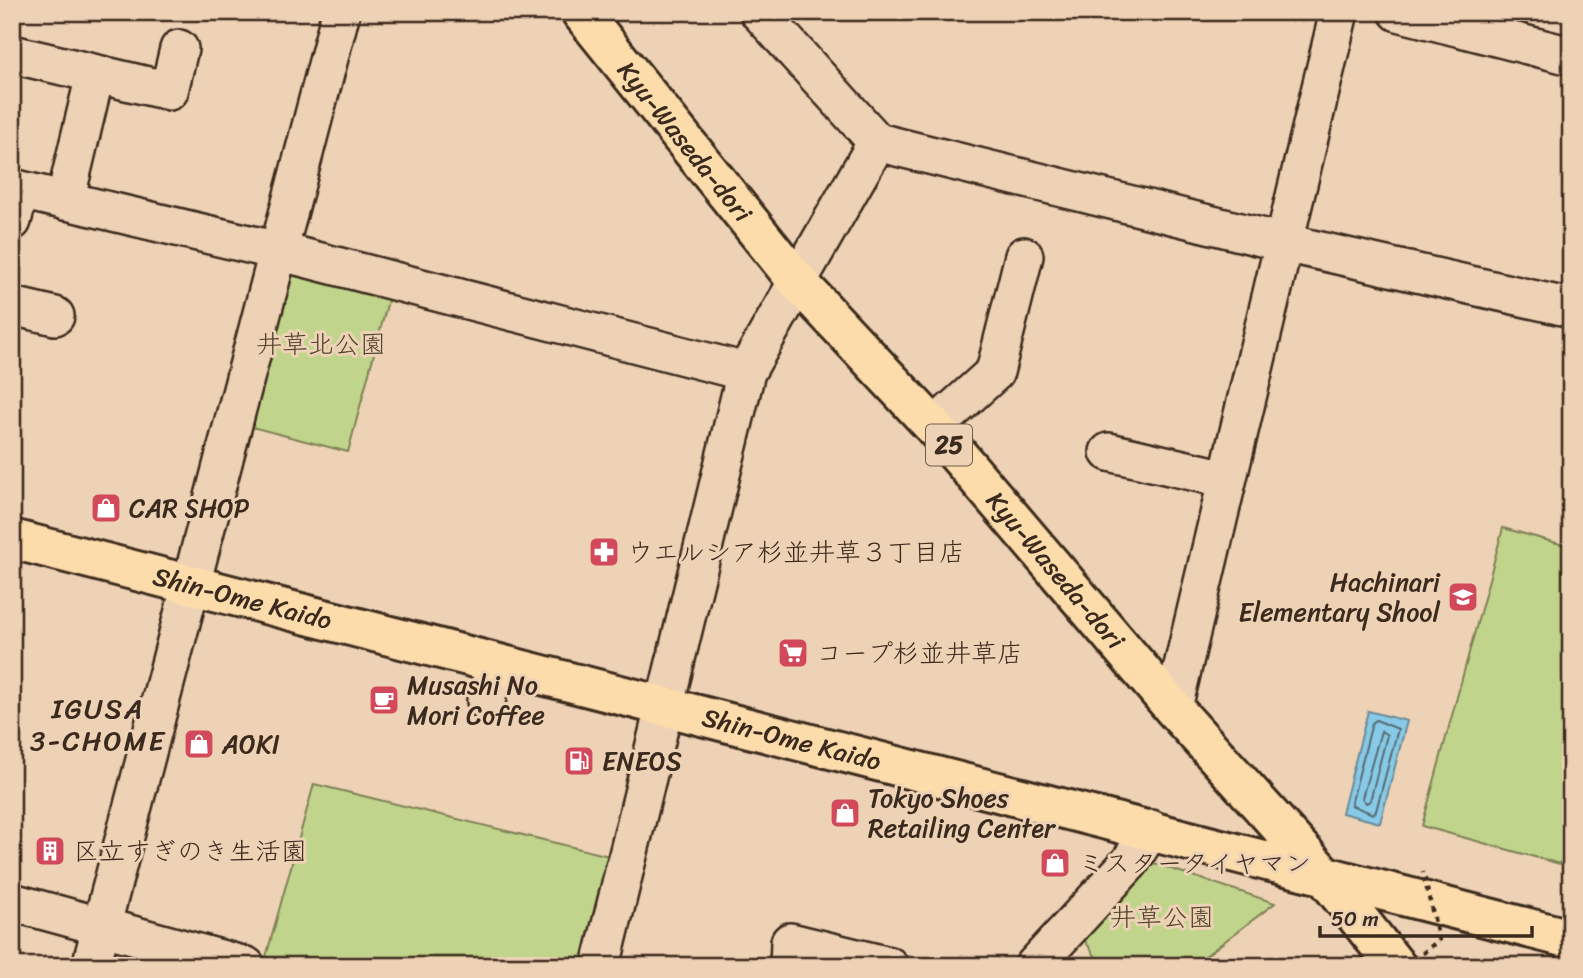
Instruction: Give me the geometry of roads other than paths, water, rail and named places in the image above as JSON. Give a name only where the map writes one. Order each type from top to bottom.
[{"type":"main road","name":"Kyu-Waseda-dori","points":[[581,12],[797,281],[934,427],[1172,708],[1323,874],[1396,966]]},
{"type":"main road","name":"Shin-Ome Kaido","points":[[12,539],[665,708],[1151,829],[1571,939]]},
{"type":"street","points":[[91,966],[341,12]]},
{"type":"street","points":[[759,12],[877,142],[1285,243],[1571,308]]},
{"type":"street","points":[[1172,708],[1339,12]]},
{"type":"street","points":[[1398,12],[1571,56]]},
{"type":"street","points":[[12,54],[169,91],[179,49]]},
{"type":"street","points":[[65,201],[95,75]]},
{"type":"street","points":[[601,966],[746,372],[877,142]]},
{"type":"street","points":[[15,200],[65,201],[278,251],[746,372]]},
{"type":"street","points":[[934,427],[995,372],[1024,256]]},
{"type":"street","points":[[12,306],[55,316]]},
{"type":"street","points":[[1109,452],[1226,479]]},
{"type":"street","points":[[486,701],[496,663]]},
{"type":"street","points":[[1034,966],[1130,862],[1151,829]]},
{"type":"street","points":[[12,902],[246,966]]},
{"type":"street","points":[[789,966],[790,942],[889,966]]},
{"type":"water","points":[[1368,711],[1407,721],[1380,823],[1342,813]]},
{"type":"place","name":"CAR SHOP","points":[[106,508]]},
{"type":"place","name":"ウエルシア杉並井草３丁目店","points":[[604,552]]},
{"type":"place","name":"Hachinari Elementary Shool","points":[[1463,597]]},
{"type":"place","name":"コープ杉並井草店","points":[[793,653]]},
{"type":"place","name":"Musashi No Mori Coffee","points":[[384,700]]},
{"type":"place","name":"AOKI","points":[[199,744]]},
{"type":"place","name":"ENEOS","points":[[579,761]]},
{"type":"place","name":"Tokyo Shoes Retailing Center","points":[[845,813]]},
{"type":"place","name":"区立すぎのき生活園","points":[[50,851]]},
{"type":"place","name":"ミスタータイヤマン","points":[[1055,863]]},
{"type":"district","name":"IGUSA 3-CHOME","points":[[98,724]]},
{"type":"park label","name":"井草北公園","points":[[321,344]]},
{"type":"park label","name":"井草公園","points":[[1162,917]]}]
